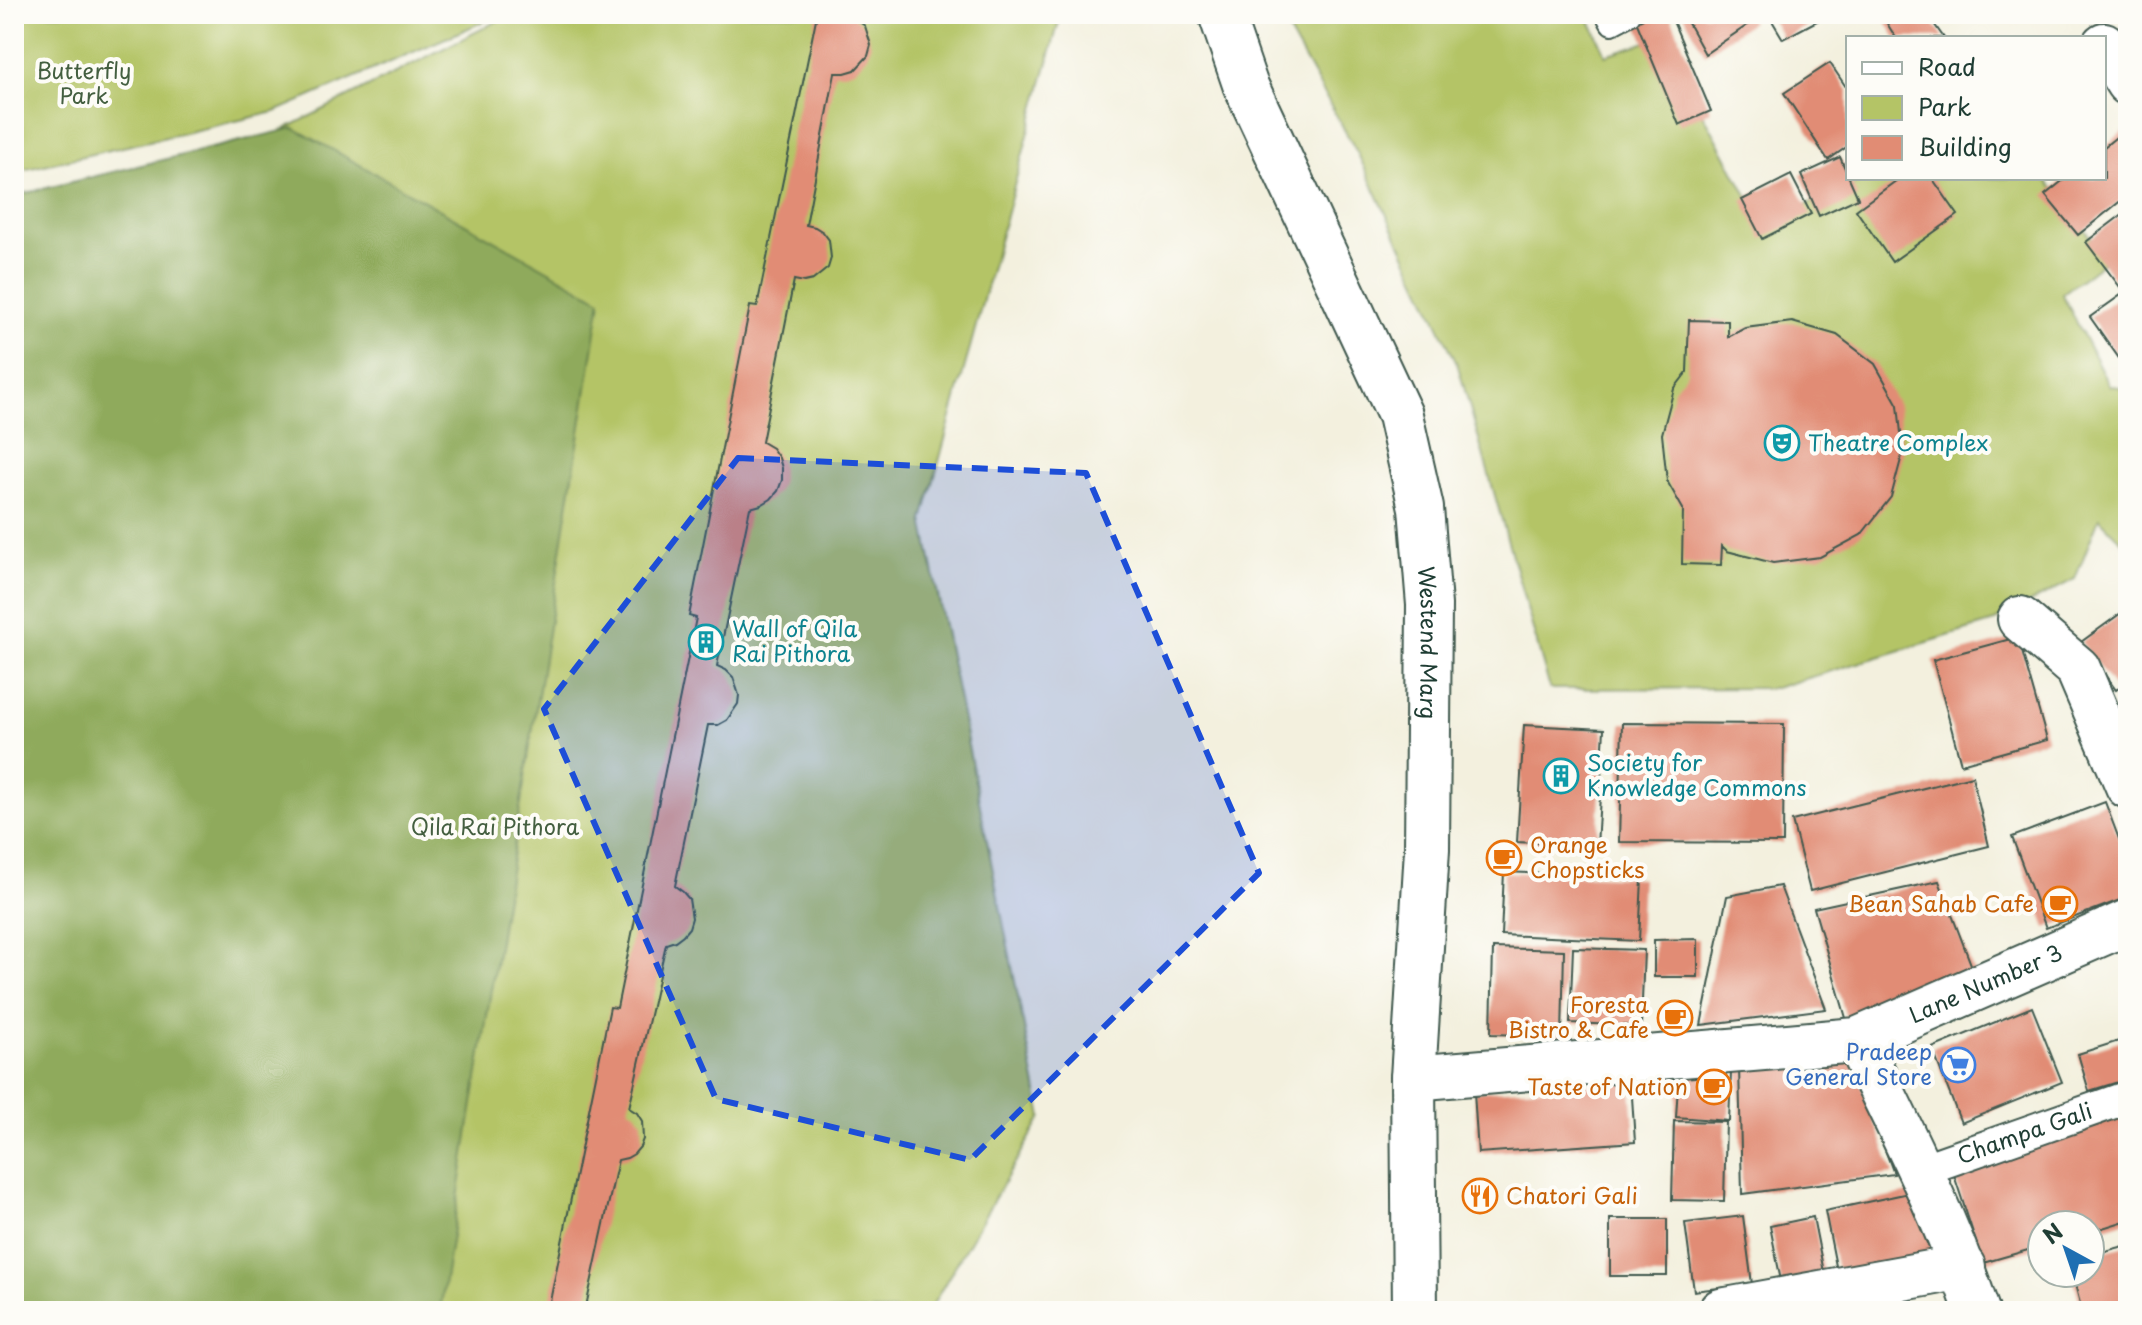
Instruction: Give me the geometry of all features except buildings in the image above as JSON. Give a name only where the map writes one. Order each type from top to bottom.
[{"type":"street","name":"Westend Marg","points":[[1221,14],[1245,84],[1400,415],[1421,508],[1429,605],[1427,849],[1413,1078],[1415,1311]]},
{"type":"street","points":[[2084,14],[2098,36]]},
{"type":"street","points":[[2106,48],[2128,83]]},
{"type":"street","points":[[2020,619],[2078,669],[2128,786]]},
{"type":"street","name":"Lane Number 3","points":[[1413,1078],[1857,1040],[2128,922]]},
{"type":"street","points":[[1857,1040],[1921,1170],[1963,1267],[1977,1311]]},
{"type":"street","name":"Champa Gali","points":[[1921,1170],[2128,1097]]},
{"type":"street","points":[[1721,1311],[1963,1267]]},
{"type":"lane","points":[[1607,14],[1612,23],[1629,14]]},
{"type":"highlighted area","points":[[738,458],[1086,473],[1259,873],[970,1160],[716,1099],[544,709]]},
{"type":"green space","name":"Butterfly Park","points":[[14,14],[501,14],[275,112],[14,172]]},
{"type":"green space","name":"Qila Rai Pithora","points":[[511,14],[1061,14],[923,520],[1042,1117],[929,1311],[14,1311],[14,196],[279,132]]},
{"type":"green space","points":[[1279,14],[1587,14],[1606,55],[1662,37],[1762,223],[1865,180],[2047,180],[2108,259],[2062,294],[2109,385],[2128,389],[2128,548],[2099,518],[2075,579],[1991,623],[1775,688],[1550,689],[1458,366],[1358,154]]},
{"type":"green space","points":[[294,128],[601,300],[440,1311],[14,1311],[14,196]]},
{"type":"place","name":"Theatre Complex","points":[[1782,443]]},
{"type":"place","name":"Wall of Qila Rai Pithora","points":[[706,642]]},
{"type":"place","name":"Society for Knowledge Commons","points":[[1561,776]]},
{"type":"place","name":"Orange Chopsticks","points":[[1504,858]]},
{"type":"place","name":"Bean Sahab Cafe","points":[[2060,904]]},
{"type":"place","name":"Foresta Bistro & Cafe","points":[[1675,1018]]},
{"type":"place","name":"Pradeep General Store","points":[[1958,1065]]},
{"type":"place","name":"Taste of Nation","points":[[1714,1087]]},
{"type":"place","name":"Chatori Gali","points":[[1480,1196]]}]
